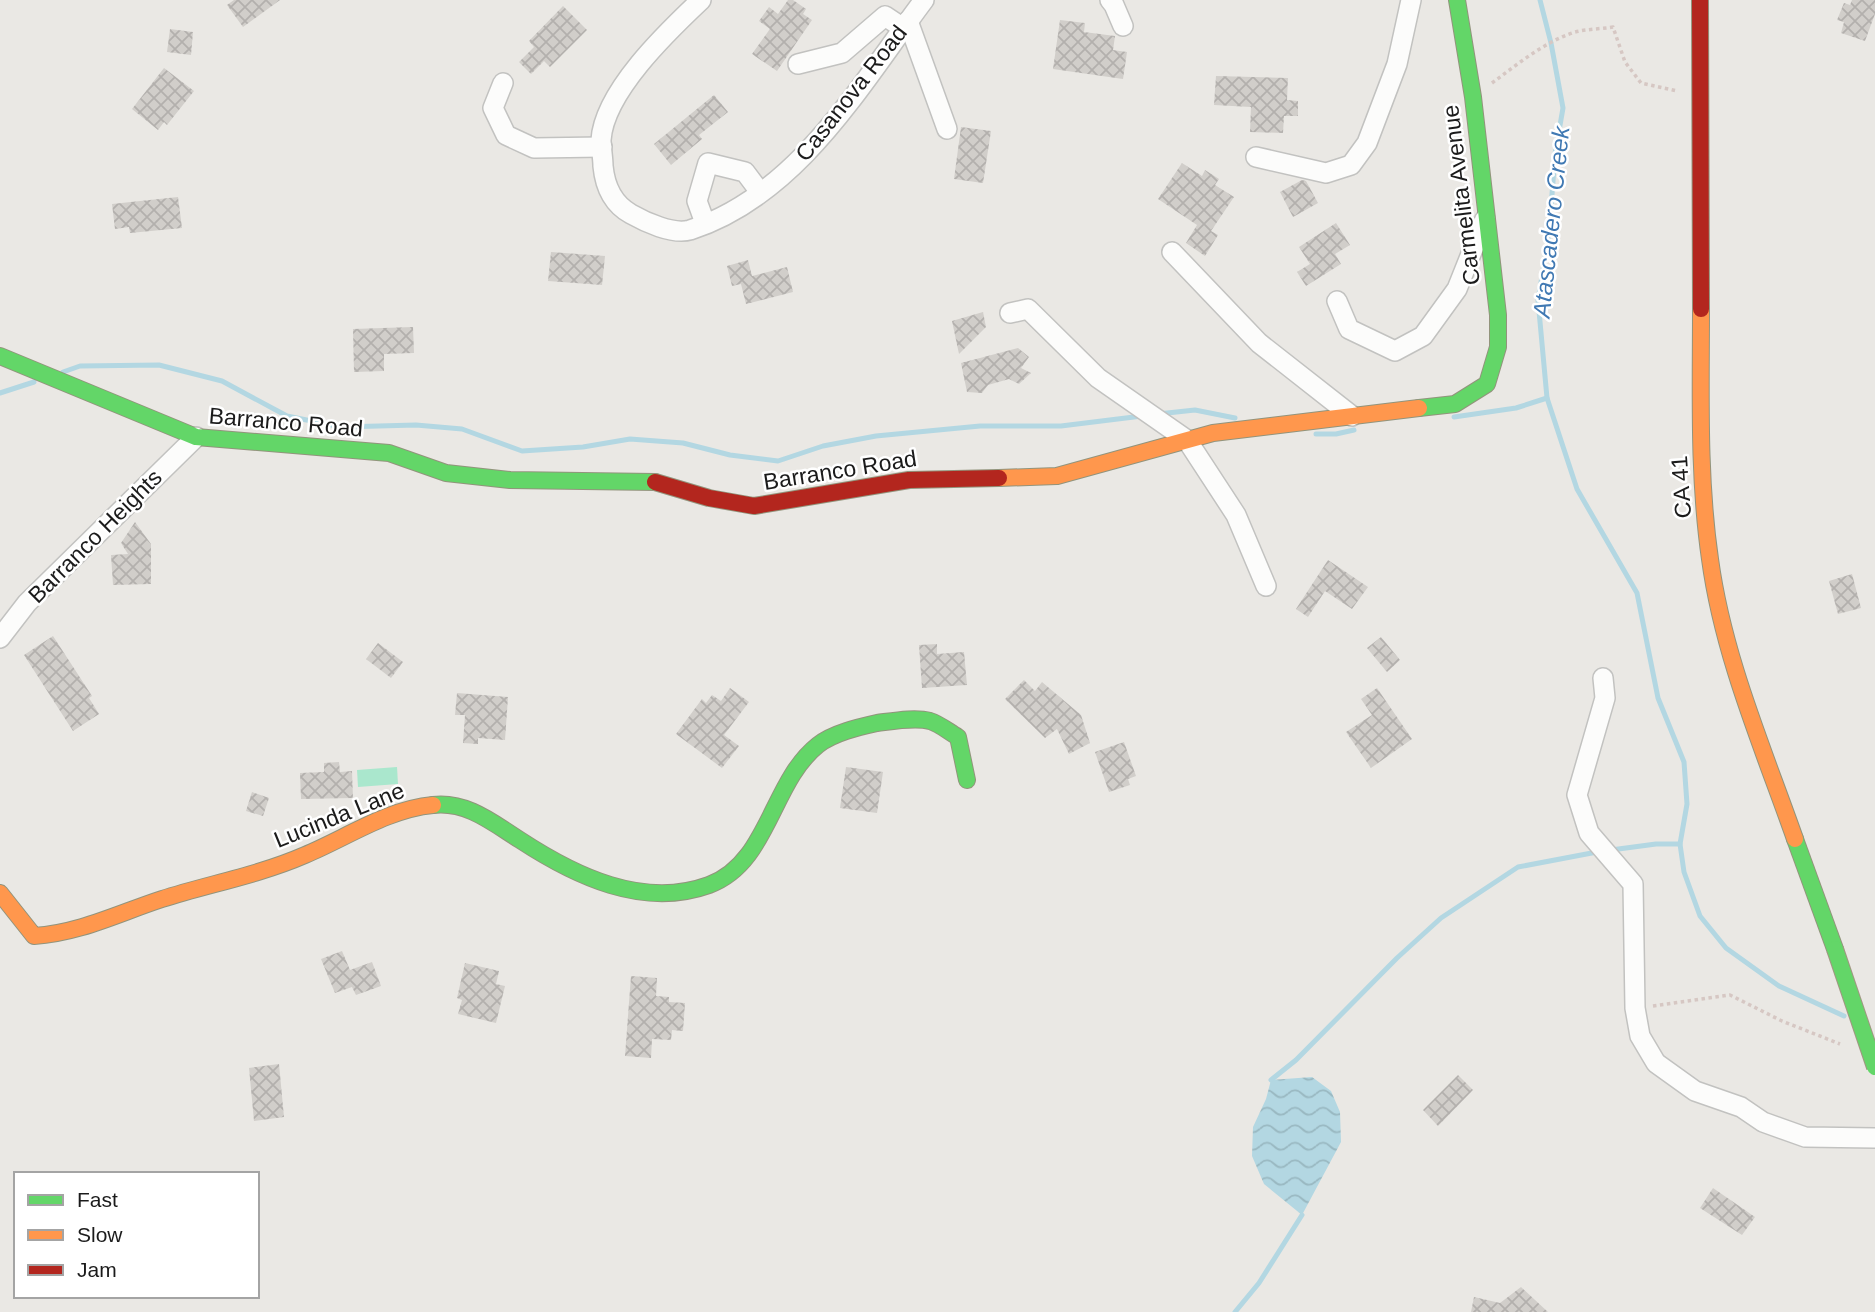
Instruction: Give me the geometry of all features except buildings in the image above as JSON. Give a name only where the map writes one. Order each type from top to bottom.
[{"type":"street","name":"Casanova Road","points":[[701,0],[658,40],[630,76],[610,111],[601,138],[605,181],[618,206],[651,225],[687,231],[731,212],[784,175],[826,131],[924,0]]},
{"type":"street","points":[[1110,0],[1123,26]]},
{"type":"street","points":[[1256,157],[1325,173],[1351,165],[1367,143],[1397,64],[1411,0]]},
{"type":"street","name":"Carmelita Avenue","points":[[1457,0],[1473,97],[1498,336],[1498,347],[1487,384]]},
{"type":"street","name":"CA 41","points":[[1700,0],[1700,465],[1710,560],[1726,634],[1751,716],[1875,1067]]},
{"type":"street","points":[[798,64],[842,53],[885,16],[906,25],[947,129]]},
{"type":"street","points":[[503,83],[493,108],[506,135],[534,148],[602,147]]},
{"type":"street","points":[[705,223],[697,201],[708,163],[745,172],[760,192]]},
{"type":"street","points":[[1337,301],[1349,329],[1395,351],[1423,336],[1457,289],[1487,215]]},
{"type":"street","points":[[1172,252],[1259,343],[1352,416]]},
{"type":"street","points":[[1010,313],[1028,309],[1098,378],[1187,440],[1236,515],[1266,586]]},
{"type":"street","name":"Barranco Road","points":[[0,356],[196,437],[389,453],[446,473],[510,480],[655,482],[709,498],[754,506],[909,480],[1057,476],[1213,433],[1455,404],[1487,384]]},
{"type":"street","name":"Barranco Heights","points":[[0,638],[27,603],[196,437]]},
{"type":"street","points":[[1603,678],[1605,698],[1577,795],[1589,833],[1633,884],[1635,1008],[1640,1036],[1656,1063],[1695,1091],[1741,1107],[1763,1122],[1805,1137],[1875,1138]]},
{"type":"street","name":"Lucinda Lane","points":[[0,893],[34,936],[57,936],[160,900],[303,857],[415,807],[439,804],[474,811],[561,866],[604,885],[622,890],[672,894],[711,884],[740,867],[767,824],[797,764],[820,744],[875,722],[929,721],[958,737],[967,780]]},
{"type":"path","points":[[1473,97],[1534,52],[1576,32],[1613,27],[1625,62],[1640,83],[1699,94]]},
{"type":"path","points":[[1635,1008],[1730,995],[1782,1021],[1840,1044]]},
{"type":"green space","points":[[397,767],[398,784],[358,787],[357,770]]},
{"type":"water","points":[[1312,1077],[1331,1091],[1340,1112],[1341,1142],[1302,1215],[1264,1184],[1252,1156],[1253,1127],[1266,1099],[1271,1080]]},
{"type":"waterway","name":"Atascadero Creek","points":[[1540,0],[1563,108],[1555,154],[1549,235],[1538,300],[1547,398],[1577,489],[1637,593],[1658,698],[1684,762],[1687,804],[1680,844],[1684,872],[1700,916],[1726,948],[1779,986],[1844,1016]]},
{"type":"waterway","points":[[63,372],[80,366],[159,365],[222,381],[287,416],[341,427],[416,425],[462,429],[522,451],[583,447],[630,439],[683,443],[730,455],[778,461],[823,446],[876,436],[980,426],[1061,426],[1142,416]]},
{"type":"waterway","points":[[0,393],[34,382]]},
{"type":"waterway","points":[[1454,417],[1516,408],[1547,398]]},
{"type":"waterway","points":[[1158,414],[1195,410],[1235,418]]},
{"type":"waterway","points":[[1316,434],[1354,430]]},
{"type":"waterway","points":[[1611,850],[1680,844]]},
{"type":"waterway","points":[[1271,1080],[1296,1060],[1397,958],[1441,918],[1518,867],[1597,852]]},
{"type":"waterway","points":[[1235,1312],[1259,1283],[1302,1215]]},
{"type":"traffic: fast","points":[[1419,408],[1455,404],[1487,384],[1498,347],[1498,315],[1473,97],[1457,0]]},
{"type":"traffic: fast","points":[[0,356],[196,437],[389,453],[446,473],[510,480],[655,482]]},
{"type":"traffic: fast","points":[[433,805],[457,806],[468,810],[490,820],[563,866],[610,885],[659,893],[709,885],[729,874],[745,859],[757,841],[802,761],[818,745],[839,734],[877,723],[911,719],[930,721],[958,737],[967,780]]},
{"type":"traffic: fast","points":[[1795,839],[1835,949]]},
{"type":"traffic: fast","points":[[1835,949],[1875,1067]]},
{"type":"traffic: slow","points":[[1701,309],[1702,465],[1706,528],[1716,595],[1745,701],[1795,839]]},
{"type":"traffic: slow","points":[[999,478],[1057,476],[1213,433],[1419,408]]},
{"type":"traffic: slow","points":[[0,893],[34,936],[67,931],[162,899],[270,868],[305,855],[384,818],[433,805]]},
{"type":"traffic: jam","points":[[1700,0],[1701,309]]},
{"type":"traffic: jam","points":[[655,482],[709,498],[754,506],[909,480],[999,478]]}]
